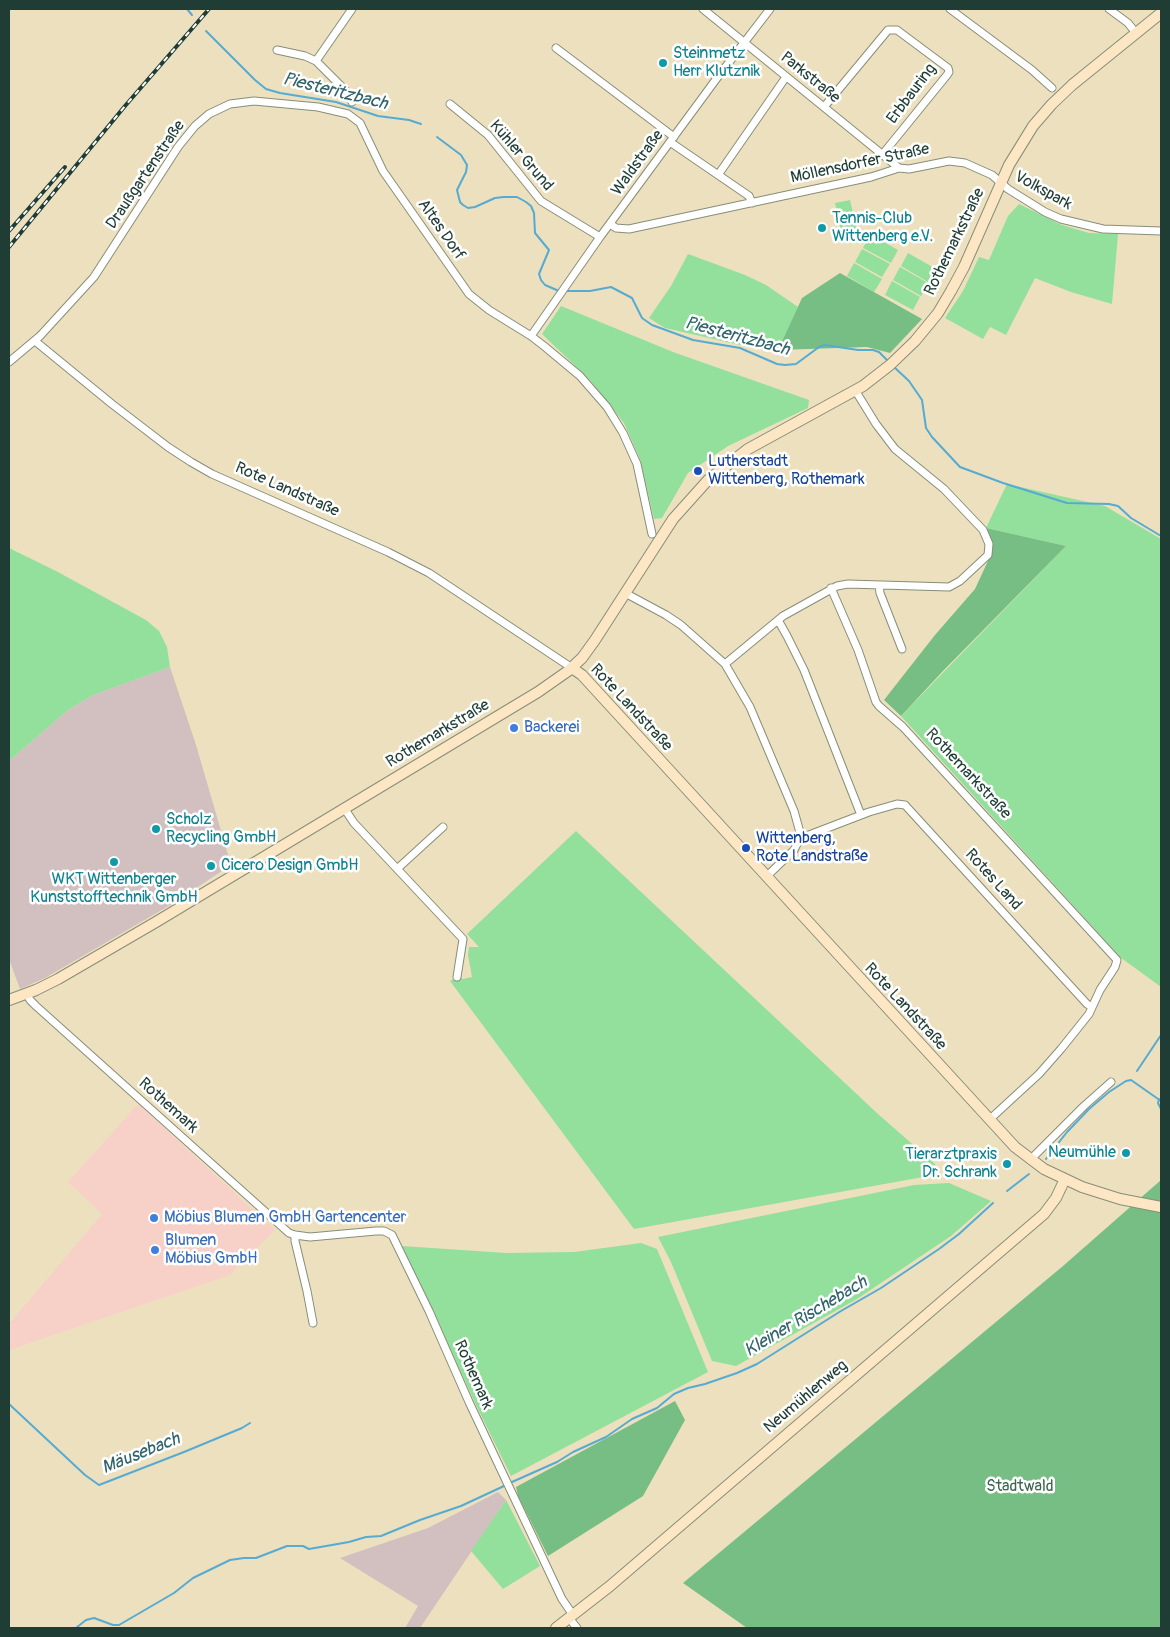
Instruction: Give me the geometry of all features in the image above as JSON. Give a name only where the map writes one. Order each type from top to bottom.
[{"type":"street","points":[[316,61],[352,9]]},
{"type":"street","name":"Parkstraße","points":[[703,9],[899,168]]},
{"type":"street","name":"Waldstraße","points":[[531,336],[600,237],[770,9]]},
{"type":"street","points":[[950,9],[1032,70],[1052,88]]},
{"type":"street","points":[[1109,9],[1128,23],[1136,33]]},
{"type":"street","points":[[1001,182],[1027,134],[1052,104],[1072,85],[1161,13]]},
{"type":"street","name":"Erbbauring","points":[[824,107],[888,30],[897,30],[948,68],[949,72],[947,75],[882,155]]},
{"type":"street","points":[[556,48],[672,139],[749,196],[752,203]]},
{"type":"street","points":[[277,50],[305,56],[316,61],[350,96],[352,102]]},
{"type":"street","points":[[718,174],[786,77]]},
{"type":"street","name":"Draußgartenstraße","points":[[9,362],[35,341],[94,276],[178,147],[195,126],[209,114],[230,104],[254,101],[318,107],[353,116]]},
{"type":"street","name":"Kühler Grund","points":[[450,104],[488,135],[541,201],[600,237]]},
{"type":"street","name":"Altes Dorf","points":[[353,116],[360,123],[372,151],[389,180],[469,294],[489,310],[531,336]]},
{"type":"street","name":"Möllensdorfer Straße","points":[[610,224],[616,228],[629,229],[876,176],[899,168],[910,169],[944,161],[955,161],[987,172],[1001,182]]},
{"type":"street","name":"Volkspark","points":[[1001,182],[1005,187],[1045,212],[1073,223],[1102,229],[1161,231]]},
{"type":"street","name":"Rothemarkstraße","points":[[9,1000],[27,994],[58,979],[156,922],[538,692],[572,668],[595,640],[673,518],[708,480],[748,449],[856,390],[897,359],[927,327],[951,291],[964,267],[1001,182]]},
{"type":"street","points":[[531,336],[585,381],[617,421],[640,472],[652,534]]},
{"type":"street","name":"Rote Landstraße","points":[[35,341],[112,404],[186,459],[212,474],[380,548],[429,573],[582,675],[1014,1147],[1042,1168],[1103,1195],[1161,1207]]},
{"type":"street","points":[[725,664],[778,620],[831,588],[848,584],[944,588],[954,585],[988,555],[989,544],[983,530],[944,489],[895,449],[876,424],[856,390]]},
{"type":"street","points":[[880,585],[880,593],[902,649]]},
{"type":"street","name":"Rothemarkstraße","points":[[831,588],[858,650],[879,706],[903,727],[1117,960],[1117,964],[1100,990],[1092,1007]]},
{"type":"street","points":[[625,593],[681,626],[725,664],[750,707],[794,811],[801,836],[794,850],[766,877]]},
{"type":"street","points":[[778,620],[804,670],[861,815]]},
{"type":"street","name":"Rotes Land","points":[[801,836],[809,835],[861,815],[897,804],[908,808],[1087,1004],[1092,1007]]},
{"type":"street","points":[[344,808],[354,823],[463,939],[457,977]]},
{"type":"street","points":[[396,869],[443,827]]},
{"type":"street","name":"Rothemark","points":[[27,994],[36,1006],[289,1232],[295,1235],[318,1237],[376,1231],[384,1231],[392,1235],[577,1628]]},
{"type":"street","points":[[989,1120],[1039,1074],[1078,1028],[1092,1007]]},
{"type":"street","points":[[1030,1160],[1111,1082]]},
{"type":"street","name":"Neumühlenweg","points":[[556,1628],[616,1580],[1044,1214],[1056,1198],[1065,1179]]},
{"type":"street","points":[[295,1235],[308,1291],[313,1323]]},
{"type":"shaded area","points":[[170,667],[196,745],[231,865],[172,904],[45,978],[20,989],[9,959],[9,761],[68,710],[93,695]]},
{"type":"shaded area","points":[[138,1104],[275,1230],[230,1275],[9,1350],[9,1324],[102,1214],[68,1182]]},
{"type":"shaded area","points":[[498,1492],[506,1500],[420,1628],[405,1628],[418,1606],[340,1558],[428,1528]]},
{"type":"green space","points":[[850,200],[857,231],[842,235],[835,203]]},
{"type":"green space","points":[[1019,204],[1062,225],[1089,233],[1118,234],[1112,304],[1071,292],[1035,278],[1006,335],[990,327],[983,339],[945,318],[963,291],[979,257],[989,260],[1008,216]]},
{"type":"green space","points":[[870,234],[898,250],[891,263],[863,248]]},
{"type":"green space","points":[[862,249],[890,264],[882,277],[855,262]]},
{"type":"green space","points":[[908,253],[936,269],[928,282],[901,266]]},
{"type":"green space","points":[[688,254],[745,275],[766,285],[798,307],[778,350],[745,346],[665,328],[649,318],[671,286]]},
{"type":"green space","points":[[854,263],[882,279],[874,292],[847,276]]},
{"type":"green space","points":[[900,267],[928,283],[921,296],[893,280]]},
{"type":"green space","points":[[840,273],[922,319],[890,353],[867,347],[778,350],[802,298]]},
{"type":"green space","points":[[892,281],[920,297],[913,310],[885,295]]},
{"type":"green space","points":[[561,306],[673,352],[809,400],[808,408],[728,446],[688,473],[662,518],[654,519],[640,459],[624,423],[590,380],[542,334]]},
{"type":"green space","points":[[1007,484],[1105,506],[1161,539],[1161,987],[1120,957],[901,716],[1066,546],[986,528]]},
{"type":"green space","points":[[986,528],[1066,546],[901,716],[884,700],[935,635],[975,589],[993,550]]},
{"type":"green space","points":[[9,548],[56,571],[146,620],[159,631],[167,647],[170,667],[93,695],[68,710],[9,761]]},
{"type":"green space","points":[[576,831],[878,1114],[935,1164],[940,1174],[634,1229],[450,981],[459,976],[463,979],[472,977],[468,955],[469,947],[479,947],[467,934]]},
{"type":"green space","name":"Stadtwald","points":[[1161,1180],[1161,1628],[747,1628],[683,1583],[1063,1266]]},
{"type":"green space","points":[[949,1183],[991,1201],[951,1236],[857,1299],[736,1366],[712,1361],[671,1262],[658,1237],[914,1185]]},
{"type":"green space","points":[[641,1243],[657,1249],[708,1372],[511,1476],[402,1246],[506,1253],[574,1252]]},
{"type":"green space","points":[[675,1401],[685,1420],[643,1496],[548,1556],[518,1496],[516,1487]]},
{"type":"green space","points":[[506,1500],[540,1566],[503,1589],[471,1551]]},
{"type":"waterway","name":"Piesteritzbach","points":[[187,9],[192,15]]},
{"type":"waterway","name":"Piesteritzbach","points":[[206,31],[266,89],[336,102],[378,116],[409,120],[421,124]]},
{"type":"waterway","name":"Piesteritzbach","points":[[437,137],[461,155],[467,165],[466,172],[457,190],[460,202],[463,205],[468,208],[475,207],[495,198],[517,197],[531,206],[534,213],[535,233],[549,250],[539,274],[545,285],[559,291]]},
{"type":"waterway","name":"Piesteritzbach","points":[[564,291],[590,291],[611,287],[632,298],[642,318],[652,325],[693,340],[740,348],[777,364],[796,364],[819,347],[825,345],[858,350],[873,350],[879,352],[889,362]]},
{"type":"waterway","name":"Piesteritzbach","points":[[894,367],[909,381],[922,400],[926,428],[960,467],[1067,503],[1118,506],[1131,518],[1161,536]]},
{"type":"waterway","points":[[1137,1071],[1161,1035]]},
{"type":"waterway","name":"Kleiner Rischebach","points":[[1131,1080],[1161,1101]]},
{"type":"waterway","name":"Kleiner Rischebach","points":[[1046,1159],[1067,1132],[1089,1109],[1109,1092],[1126,1081],[1131,1080]]},
{"type":"waterway","name":"Kleiner Rischebach","points":[[1159,1099],[1158,1103],[1161,1109]]},
{"type":"waterway","name":"Kleiner Rischebach","points":[[1007,1191],[1029,1174]]},
{"type":"waterway","name":"Kleiner Rischebach","points":[[512,1482],[606,1437],[632,1419],[657,1408],[674,1394],[737,1373],[757,1364],[881,1288],[939,1249],[959,1234],[993,1203]]},
{"type":"waterway","name":"Mäusebach","points":[[9,1404],[85,1475],[99,1485],[184,1452],[250,1423]]},
{"type":"waterway","name":"Kleiner Rischebach","points":[[76,1628],[86,1620],[94,1618],[113,1625],[119,1625],[174,1593],[193,1578],[230,1560],[256,1558],[287,1546],[303,1546],[309,1549],[366,1537],[381,1536],[461,1506],[504,1486]]},
{"type":"railway","points":[[9,247],[125,106],[209,9]]},
{"type":"railway","points":[[9,231],[65,167]]},
{"type":"place","name":"Steinmetz Herr Klutznik","points":[[663,63]]},
{"type":"place","name":"Tennis-Club Wittenberg e.V.","points":[[822,228]]},
{"type":"place","name":"Lutherstadt Wittenberg, Rothemark","points":[[698,471]]},
{"type":"place","name":"Backerei","points":[[514,728]]},
{"type":"place","name":"Scholz Recycling GmbH","points":[[156,829]]},
{"type":"place","name":"Wittenberg, Rote Landstraße","points":[[746,848]]},
{"type":"place","name":"WKT Wittenberger Kunststofftechnik GmbH","points":[[114,862]]},
{"type":"place","name":"Cicero Design GmbH","points":[[211,866]]},
{"type":"place","name":"Neumühle","points":[[1126,1153]]},
{"type":"place","name":"Tierarztpraxis Dr. Schrank","points":[[1007,1164]]},
{"type":"place","name":"Möbius Blumen GmbH Gartencenter","points":[[154,1218]]},
{"type":"place","name":"Blumen Möbius GmbH","points":[[155,1250]]}]
